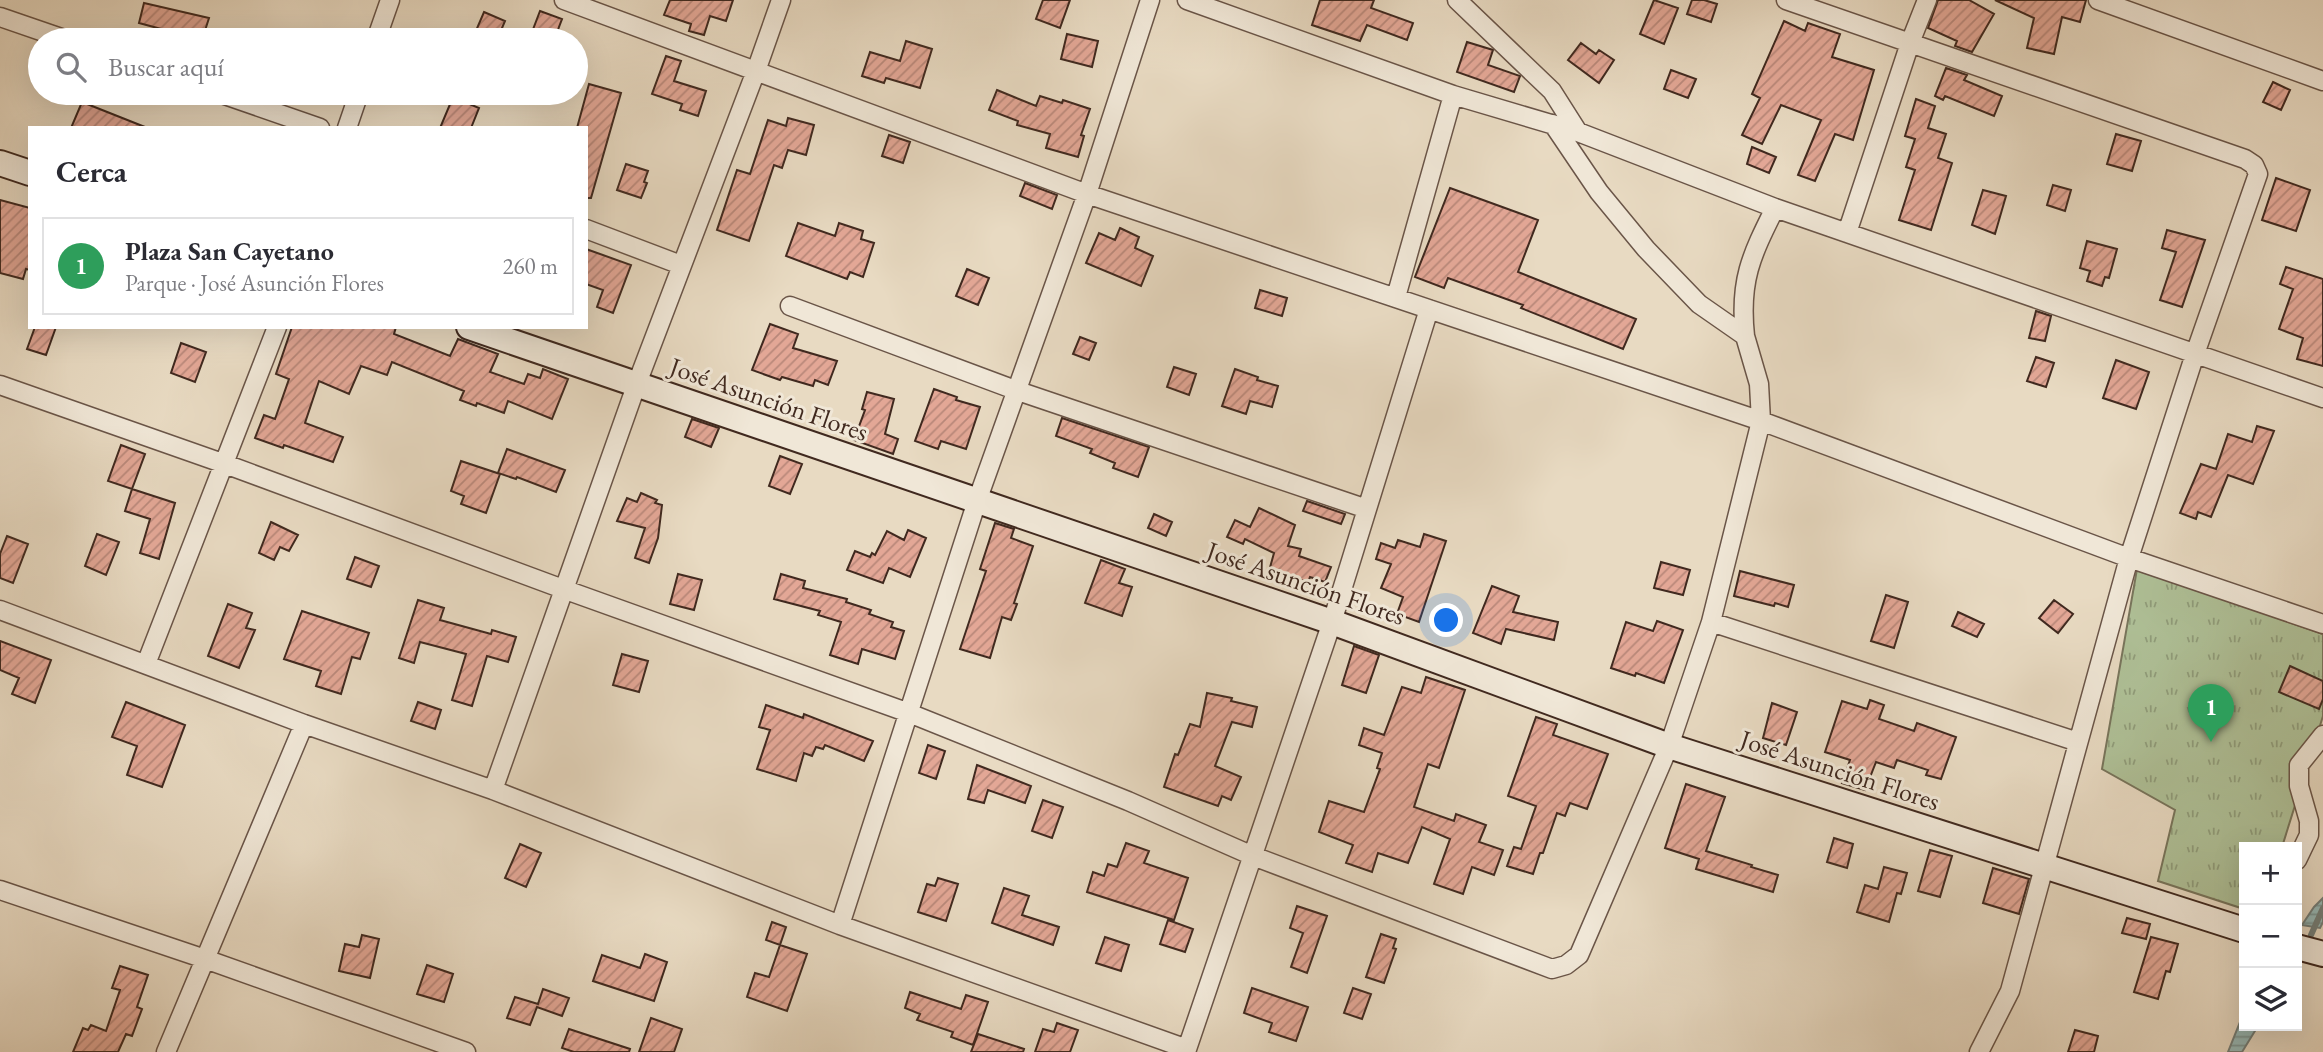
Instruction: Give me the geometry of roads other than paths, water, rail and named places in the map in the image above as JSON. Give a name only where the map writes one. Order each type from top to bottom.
[{"type":"street","points":[[5,0],[0,18],[30,28]]},
{"type":"street","points":[[380,28],[390,0]]},
{"type":"street","points":[[564,0],[1087,194],[1761,421],[2129,558],[2323,624]]},
{"type":"street","points":[[493,790],[636,386],[756,71],[780,0]]},
{"type":"street","points":[[840,925],[977,501],[1087,194],[1150,0]]},
{"type":"street","points":[[1187,0],[1453,95],[1578,132],[1775,208],[2323,398]]},
{"type":"street","points":[[1457,0],[1552,91],[1578,132]]},
{"type":"street","points":[[1786,0],[2245,159],[2254,165],[2258,174],[2195,354],[2129,558],[2010,991],[1979,1052]]},
{"type":"street","points":[[1847,233],[1910,43],[1927,0]]},
{"type":"street","points":[[2098,0],[2323,81]]},
{"type":"street","points":[[1396,297],[1453,95]]},
{"type":"street","points":[[254,105],[314,126]]},
{"type":"street","points":[[348,126],[355,105]]},
{"type":"street","points":[[1553,124],[1599,192],[1646,249],[1699,304],[1745,336]]},
{"type":"street","points":[[0,163],[28,172]]},
{"type":"street","points":[[0,385],[909,713],[1128,801],[1252,856],[1552,969],[1566,965],[1579,955],[1669,746],[1711,622],[1761,421],[1759,384],[1745,336],[1742,313],[1745,278],[1756,246],[1775,208]]},
{"type":"street","points":[[588,230],[681,265]]},
{"type":"street","points":[[790,306],[1018,391],[1367,509]]},
{"type":"street","points":[[0,610],[304,724],[493,790],[840,925],[1190,1051],[1252,856],[1332,622],[1429,309]]},
{"type":"street","points":[[146,664],[276,329]]},
{"type":"street","name":"José Asunción Flores","points":[[475,329],[1332,622],[1669,746],[2239,928]]},
{"type":"street","points":[[1711,622],[2078,742]]},
{"type":"street","points":[[166,1052],[304,724]]},
{"type":"street","points":[[2302,849],[2309,835],[2309,821],[2299,786],[2299,765],[2323,735]]},
{"type":"street","points":[[0,890],[205,959],[466,1052]]},
{"type":"street","points":[[2302,948],[2323,954]]},
{"type":"water","points":[[2323,898],[2323,922],[2320,928],[2302,925]]},
{"type":"water","points":[[2239,1024],[2239,1031],[2255,1031],[2242,1052],[2228,1052]]},
{"type":"waterway","points":[[2311,935],[2323,908]]},
{"type":"place","name":"Plaza San Cayetano","points":[[2211,742]]}]
